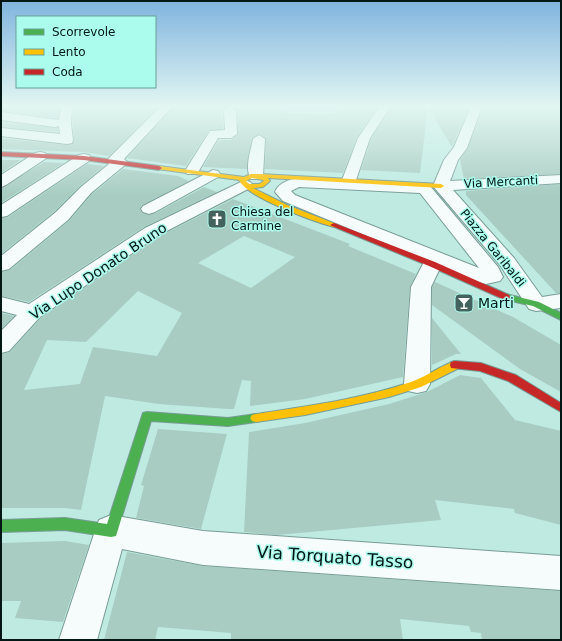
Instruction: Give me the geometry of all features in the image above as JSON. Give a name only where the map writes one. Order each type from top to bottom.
[{"type":"street","points":[[38,136],[67,139]]},
{"type":"street","points":[[62,156],[67,136]]},
{"type":"street","points":[[2,265],[62,216],[86,190],[117,162],[140,136]]},
{"type":"street","points":[[192,171],[213,136]]},
{"type":"street","points":[[349,180],[365,136]]},
{"type":"street","points":[[1,154],[84,158],[192,171],[251,180],[349,180],[433,188],[460,148],[465,136]]},
{"type":"street","points":[[251,180],[258,158],[259,139]]},
{"type":"street","points":[[1,182],[40,156]]},
{"type":"street","points":[[1,212],[84,158]]},
{"type":"street","points":[[149,209],[214,174]]},
{"type":"street","name":"Via Mercanti","points":[[433,188],[561,179]]},
{"type":"street","name":"Piazza Garibaldi","points":[[251,180],[267,198],[432,264],[512,300],[536,304]]},
{"type":"street","name":"Via Lupo Donato Bruno","points":[[1,345],[32,312],[151,232],[251,180]]},
{"type":"street","name":"Piazza Garibaldi","points":[[433,188],[491,270],[493,277],[486,278],[289,198],[283,192],[284,189],[290,184],[306,182],[433,188],[507,262],[536,304]]},
{"type":"street","points":[[417,384],[421,287],[432,264]]},
{"type":"street","points":[[536,304],[561,301]]},
{"type":"street","points":[[1,304],[32,312]]},
{"type":"street","points":[[536,304],[561,317]]},
{"type":"street","points":[[78,640],[147,416],[228,422],[305,411],[389,393],[417,384],[457,364],[481,367],[512,378],[561,408]]},
{"type":"street","points":[[1,526],[65,524],[111,532]]},
{"type":"street","name":"Via Torquato Tasso","points":[[111,532],[203,548],[561,573]]},
{"type":"building","points":[[74,136],[129,136],[109,156],[84,152],[1,149],[1,138],[67,145],[72,144]]},
{"type":"building","points":[[147,136],[205,136],[186,166],[127,158]]},
{"type":"building","points":[[236,136],[257,136],[252,139],[247,169],[203,167],[219,140],[231,140]]},
{"type":"building","points":[[262,136],[358,136],[343,173],[265,169],[266,139]]},
{"type":"building","points":[[373,136],[424,136],[420,173],[361,170]]},
{"type":"building","points":[[445,136],[457,136],[452,147]]},
{"type":"building","points":[[472,136],[561,136],[561,174],[464,179],[460,160],[468,148]]},
{"type":"building","points":[[1,160],[21,160],[1,173]]},
{"type":"building","points":[[44,162],[64,163],[1,203],[1,188]]},
{"type":"building","points":[[87,164],[104,166],[80,186],[55,211],[1,254],[1,218],[8,217]]},
{"type":"building","points":[[123,169],[178,176],[189,181],[142,205],[140,210],[149,215],[156,213],[204,187],[217,192],[144,227],[29,302],[1,296],[1,272],[10,270],[69,221],[92,194]]},
{"type":"building","points":[[561,184],[561,293],[556,293],[466,195],[466,191]]},
{"type":"building","points":[[233,199],[350,244],[348,246],[416,274],[410,287],[403,377],[305,399],[250,406],[251,381],[242,380],[234,409],[159,404],[105,396],[81,510],[65,508],[1,508],[1,354],[10,352],[41,318],[158,237]],"holes":[[[244,236],[295,257],[251,288],[198,263]],[[138,291],[182,313],[157,356],[93,347],[80,384],[24,390],[47,340],[86,342]]]},
{"type":"building","points":[[435,282],[513,317],[561,345],[561,392],[520,369],[432,305],[432,287]]},
{"type":"building","points":[[1,313],[14,316],[1,329]]},
{"type":"building","points":[[432,318],[461,354],[456,354],[432,365]]},
{"type":"building","points":[[460,375],[481,378],[515,420],[561,431],[561,525],[515,513],[514,509],[435,500],[441,520],[277,535],[244,532],[249,432],[305,423],[389,404],[427,392]]},
{"type":"building","points":[[158,429],[227,434],[201,529],[136,518],[144,486],[141,485]]},
{"type":"building","points":[[65,541],[89,545],[63,622],[15,618],[21,601],[1,601],[1,543]]},
{"type":"building","points":[[127,552],[203,566],[561,591],[561,640],[482,640],[481,633],[471,632],[469,626],[400,619],[403,640],[231,640],[231,633],[158,627],[155,640],[104,640]]},
{"type":"traffic: fast","points":[[506,297],[536,304],[561,317]]},
{"type":"traffic: fast","points":[[1,526],[65,524],[111,531],[147,416],[228,422],[256,418]]},
{"type":"traffic: slow","points":[[159,168],[243,179]]},
{"type":"traffic: slow","points":[[249,186],[261,186],[267,181],[265,178],[251,176],[242,181],[249,188],[271,200],[334,225]]},
{"type":"traffic: slow","points":[[260,176],[441,186]]},
{"type":"traffic: slow","points":[[256,418],[305,411],[389,393],[417,384],[455,365]]},
{"type":"traffic: jam","points":[[1,154],[84,158],[159,168]]},
{"type":"traffic: jam","points":[[334,225],[432,264],[506,297]]},
{"type":"traffic: jam","points":[[455,365],[481,367],[512,378],[561,408]]},
{"type":"place","name":"Chiesa del Carmine","points":[[217,219]]},
{"type":"place","name":"Marti","points":[[464,303]]}]
